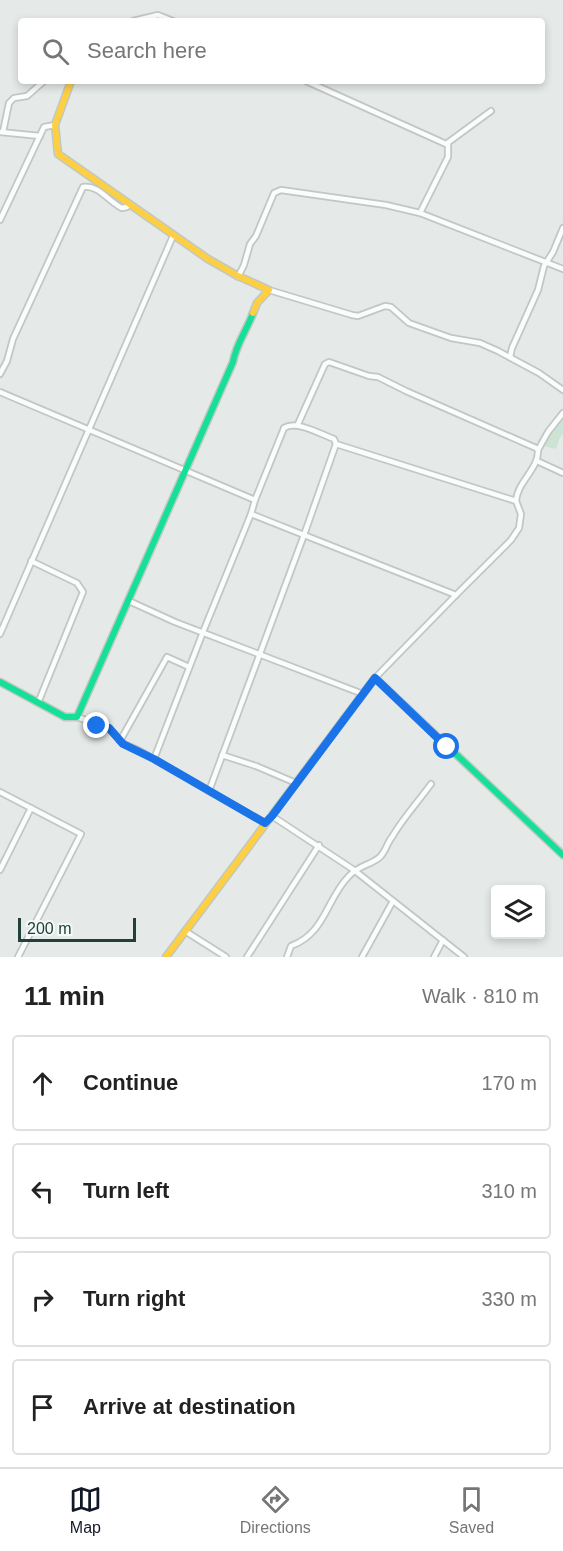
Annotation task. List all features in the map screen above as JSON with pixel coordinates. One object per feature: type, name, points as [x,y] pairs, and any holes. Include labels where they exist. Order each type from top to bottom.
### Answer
[{"type":"street","points":[[146,18],[158,15],[166,18]]},
{"type":"street","points":[[40,136],[1,132],[9,103],[14,98],[27,96],[41,84]]},
{"type":"street","points":[[67,84],[55,125],[58,154],[173,236],[238,277],[253,285],[357,316],[385,306],[391,307],[409,323],[451,338],[480,344],[510,357],[554,382],[563,390]]},
{"type":"street","points":[[313,84],[446,144],[491,111]]},
{"type":"street","points":[[0,220],[44,127],[55,125]]},
{"type":"street","points":[[420,213],[448,157],[448,142]]},
{"type":"street","points":[[0,374],[7,361],[13,339],[73,204],[83,187],[90,186],[122,208],[129,205]]},
{"type":"street","points":[[238,277],[250,244],[256,236],[276,191],[328,196],[420,213],[563,269]]},
{"type":"street","points":[[510,357],[538,290],[545,262],[553,252],[563,228]]},
{"type":"street","points":[[0,634],[173,236]]},
{"type":"street","points":[[77,717],[233,362],[235,349],[246,332],[257,303],[269,290]]},
{"type":"street","points":[[298,424],[329,362],[378,377],[538,450]]},
{"type":"street","points":[[0,392],[255,500]]},
{"type":"street","points":[[166,957],[375,678],[512,540],[519,528],[521,514],[516,497],[537,461],[538,450],[562,416]]},
{"type":"street","points":[[154,759],[284,428],[288,425],[299,426],[334,439],[336,444],[209,791]]},
{"type":"street","points":[[336,444],[516,501]]},
{"type":"street","points":[[537,461],[563,473]]},
{"type":"street","points":[[251,514],[456,595]]},
{"type":"street","points":[[31,561],[77,584],[83,592],[38,703]]},
{"type":"street","points":[[129,601],[175,622],[363,694]]},
{"type":"street","points":[[120,741],[167,657],[189,667]]},
{"type":"street","points":[[375,678],[563,855]]},
{"type":"street","points":[[0,681],[66,717],[77,717],[97,726],[109,728],[115,732],[120,741],[265,823]]},
{"type":"street","points":[[222,755],[296,783]]},
{"type":"street","points":[[287,957],[291,946],[302,942],[324,919],[343,884],[355,870],[363,864],[379,859],[390,838],[431,784]]},
{"type":"street","points":[[0,792],[81,834],[18,957]]},
{"type":"street","points":[[0,870],[31,808]]},
{"type":"street","points":[[272,816],[355,870],[464,957]]},
{"type":"street","points":[[247,957],[319,845]]},
{"type":"street","points":[[362,957],[393,901]]},
{"type":"street","points":[[185,931],[226,957]]},
{"type":"street","points":[[434,957],[443,940]]},
{"type":"green space","points":[[563,421],[563,434],[556,449],[543,446],[556,425]]},
{"type":"traffic: fast","points":[[0,682],[65,717],[77,717],[253,313]]},
{"type":"traffic: fast","points":[[344,719],[375,678],[563,855]]},
{"type":"traffic: slow","points":[[70,84],[55,125],[58,154],[208,259],[269,290],[257,303],[253,313]]},
{"type":"traffic: slow","points":[[166,957],[344,719]]},
{"type":"route","points":[[97,726],[109,728],[115,732],[123,744],[138,750],[265,823],[375,678],[447,747]]}]
